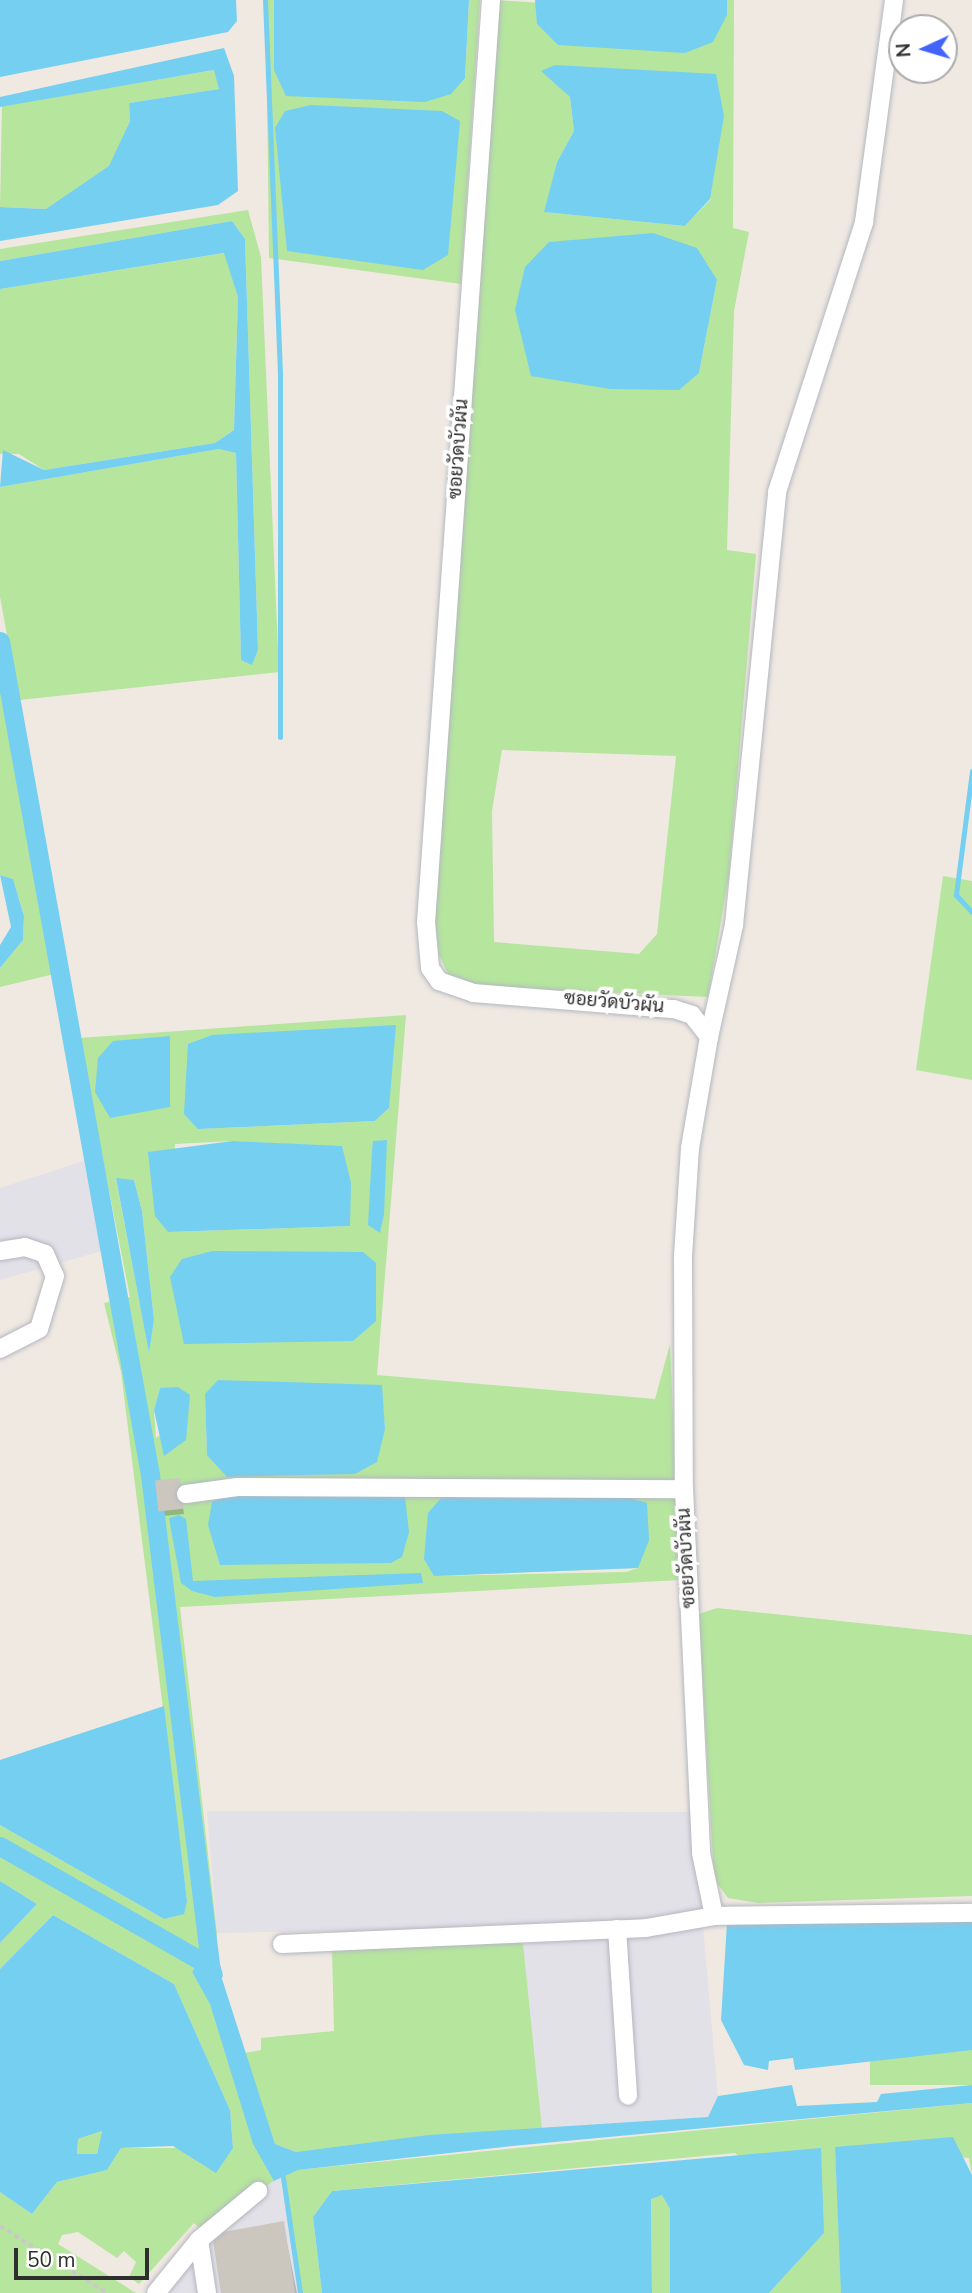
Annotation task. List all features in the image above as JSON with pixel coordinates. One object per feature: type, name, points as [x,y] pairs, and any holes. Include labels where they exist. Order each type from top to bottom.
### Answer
[{"type":"street","name":"ซอยวัดบัวผัน","points":[[491,0],[426,951],[439,981],[453,989],[674,1009],[692,1015],[709,1037],[690,1148],[683,1256],[684,1489],[701,1853],[714,1916]]},
{"type":"street","points":[[709,1037],[734,925],[777,492],[864,222],[894,0]]},
{"type":"street","points":[[0,1251],[25,1247],[45,1254],[55,1276],[39,1329],[0,1349]]},
{"type":"street","points":[[187,1494],[238,1487],[684,1489]]},
{"type":"street","points":[[282,1944],[617,1929],[714,1916],[972,1913]]},
{"type":"street","points":[[617,1929],[628,2096]]},
{"type":"street","points":[[156,2293],[199,2240],[258,2191]]},
{"type":"street","points":[[199,2240],[207,2293]]},
{"type":"path","points":[[0,2226],[107,2293]]},
{"type":"shaded area","points":[[84,1161],[102,1251],[0,1280],[0,1188]]},
{"type":"shaded area","points":[[207,1811],[693,1812],[718,2096],[708,2117],[542,2129],[523,1943],[332,1949],[332,1931],[217,1933]]},
{"type":"shaded area","points":[[282,2176],[299,2293],[148,2293],[201,2230]]},
{"type":"green space","points":[[266,0],[274,0],[274,70],[465,78],[469,0],[480,0],[461,284],[269,258]]},
{"type":"green space","points":[[496,0],[727,15],[727,0],[734,0],[733,228],[749,232],[734,311],[727,550],[756,554],[729,875],[708,997],[489,987],[451,980],[439,955],[435,920]],"holes":[[[542,70],[711,199],[685,226],[545,212],[557,162],[574,131],[570,97]],[[589,241],[717,280],[699,373],[550,242]],[[502,750],[676,756],[657,934],[639,954],[494,942],[492,811]]]},
{"type":"green space","points":[[215,70],[219,89],[129,103],[130,121],[110,166],[60,201],[46,209],[0,207],[2,106]]},
{"type":"green space","points":[[248,210],[261,257],[279,672],[20,700],[67,971],[0,987],[0,968],[23,940],[24,916],[13,879],[0,875],[0,674],[14,673],[0,597],[0,487],[219,449],[236,453],[241,659],[252,664],[258,650],[245,239],[232,221],[0,261],[0,249]]},
{"type":"green space","points":[[225,253],[238,297],[234,430],[215,443],[44,470],[19,454],[0,454],[0,289]]},
{"type":"green space","points":[[943,876],[972,881],[972,1080],[916,1070]]},
{"type":"green space","points":[[406,1015],[377,1375],[655,1399],[670,1344],[680,1580],[180,1607],[217,1933],[215,1957],[202,1956],[192,1972],[210,2003],[274,2181],[201,2230],[194,2223],[139,2284],[129,2277],[136,2262],[124,2251],[117,2258],[78,2232],[62,2235],[58,2244],[136,2293],[0,2293],[0,2192],[32,2214],[57,2182],[107,2170],[121,2148],[233,2148],[230,2110],[174,1984],[53,1915],[0,1969],[0,1943],[37,1904],[0,1881],[0,1825],[164,1919],[187,1901],[121,1372],[104,1303],[130,1297],[79,1038]],"holes":[[[389,1108],[375,1121],[198,1129]],[[233,1141],[342,1147],[349,1226],[168,1232],[175,1144]],[[116,1179],[134,1180],[142,1211],[154,1320],[149,1352]],[[381,1385],[385,1429],[355,1474],[310,1473],[207,1455],[205,1394]],[[160,1388],[190,1395],[184,1417],[156,1438],[154,1410]],[[638,1568],[626,1572],[434,1576]]]},
{"type":"green space","points":[[717,1608],[972,1635],[972,1896],[758,1903],[728,1898],[714,1879],[699,1614]]},
{"type":"green space","points":[[523,1943],[542,2129],[296,2152],[275,2144],[244,2053],[261,2050],[261,2038],[334,2031],[332,1949]]},
{"type":"green space","points":[[870,2050],[972,2050],[972,2085],[870,2085]]},
{"type":"green space","points":[[972,2103],[972,2175],[969,2158],[835,2147],[842,2293],[769,2293],[824,2233],[735,2153],[332,2191],[313,2217],[322,2293],[299,2293],[282,2176],[297,2170]]},
{"type":"green space","points":[[102,2131],[97,2154],[77,2154],[78,2139]]},
{"type":"green space","points":[[662,2194],[670,2209],[670,2293],[652,2293],[651,2199]]},
{"type":"water","points":[[0,0],[236,0],[237,21],[228,32],[0,77]]},
{"type":"water","points":[[274,0],[469,0],[465,78],[451,94],[425,102],[286,96],[274,70]]},
{"type":"water","points":[[535,0],[727,0],[727,15],[713,42],[685,53],[558,45],[537,24]]},
{"type":"water","points":[[224,48],[234,76],[238,191],[218,205],[0,241],[0,207],[46,209],[109,166],[130,121],[129,103],[219,89],[214,70],[0,107],[0,97]]},
{"type":"water","points":[[555,65],[716,74],[724,116],[710,199],[685,226],[544,212],[557,162],[574,131],[570,97],[541,71]]},
{"type":"water","points":[[311,105],[442,111],[460,121],[448,255],[423,270],[287,251],[275,128],[285,111]]},
{"type":"water","points":[[232,221],[245,239],[258,650],[252,665],[241,660],[236,453],[219,449],[0,487],[3,450],[44,470],[215,443],[234,430],[238,297],[224,253],[0,289],[0,261]]},
{"type":"water","points":[[653,233],[697,248],[717,280],[699,373],[679,390],[610,389],[531,376],[515,310],[525,267],[549,242]]},
{"type":"water","points":[[0,875],[13,879],[24,916],[23,940],[0,968],[0,945],[11,927]]},
{"type":"water","points":[[396,1025],[389,1108],[375,1121],[198,1129],[184,1114],[188,1044],[212,1035]]},
{"type":"water","points":[[170,1036],[170,1107],[110,1118],[95,1092],[98,1058],[113,1041]]},
{"type":"water","points":[[387,1140],[384,1214],[380,1233],[368,1225],[372,1151],[373,1141]]},
{"type":"water","points":[[233,1141],[342,1146],[351,1183],[350,1226],[168,1232],[155,1216],[148,1152]]},
{"type":"water","points":[[116,1178],[134,1180],[142,1211],[154,1320],[149,1353]]},
{"type":"water","points":[[212,1251],[363,1252],[376,1263],[376,1321],[353,1341],[184,1344],[170,1277],[182,1259]]},
{"type":"water","points":[[218,1380],[382,1385],[385,1429],[377,1462],[355,1474],[227,1477],[207,1455],[205,1394]]},
{"type":"water","points":[[178,1387],[190,1395],[186,1440],[164,1456],[154,1410],[160,1388]]},
{"type":"water","points":[[229,1494],[405,1497],[409,1532],[402,1557],[391,1563],[220,1565],[208,1525],[212,1502]]},
{"type":"water","points":[[621,1495],[647,1503],[649,1540],[638,1568],[434,1576],[424,1559],[428,1513],[443,1496]]},
{"type":"water","points":[[179,1515],[186,1519],[193,1581],[421,1573],[423,1583],[215,1597],[192,1591],[181,1583],[169,1518]]},
{"type":"water","points":[[164,1706],[187,1901],[184,1914],[164,1919],[0,1825],[0,1760]]},
{"type":"water","points":[[0,1881],[37,1904],[0,1943]]},
{"type":"water","points":[[53,1915],[174,1984],[230,2110],[233,2148],[216,2173],[173,2146],[121,2148],[107,2170],[57,2182],[32,2214],[0,2192],[0,1969]],"holes":[[[102,2131],[97,2154],[77,2154],[78,2139]]]},
{"type":"water","points":[[972,1922],[972,2050],[795,2070],[793,2058],[769,2061],[768,2070],[744,2065],[721,2020],[727,1923]]},
{"type":"water","points":[[202,1956],[215,1957],[275,2144],[296,2152],[429,2135],[708,2117],[718,2096],[792,2085],[797,2106],[877,2102],[881,2094],[972,2085],[972,2103],[512,2146],[298,2170],[274,2181],[253,2144],[210,2004],[192,1972]]},
{"type":"water","points":[[953,2137],[972,2175],[972,2293],[841,2293],[835,2147]]},
{"type":"water","points":[[821,2148],[824,2233],[769,2293],[670,2293],[670,2209],[662,2195],[651,2199],[652,2293],[322,2293],[313,2217],[332,2191]]},
{"type":"building","points":[[180,1478],[183,1509],[158,1511],[155,1481]]},
{"type":"building","points":[[284,2221],[295,2293],[221,2293],[212,2234]]},
{"type":"waterway","points":[[265,0],[280,375],[280,737]]},
{"type":"waterway","points":[[0,641],[150,1475],[210,1966]]},
{"type":"waterway","points":[[972,771],[956,895],[972,912]]},
{"type":"waterway","points":[[0,1846],[210,1966],[213,1975]]},
{"type":"waterway","points":[[282,2171],[300,2293]]}]
